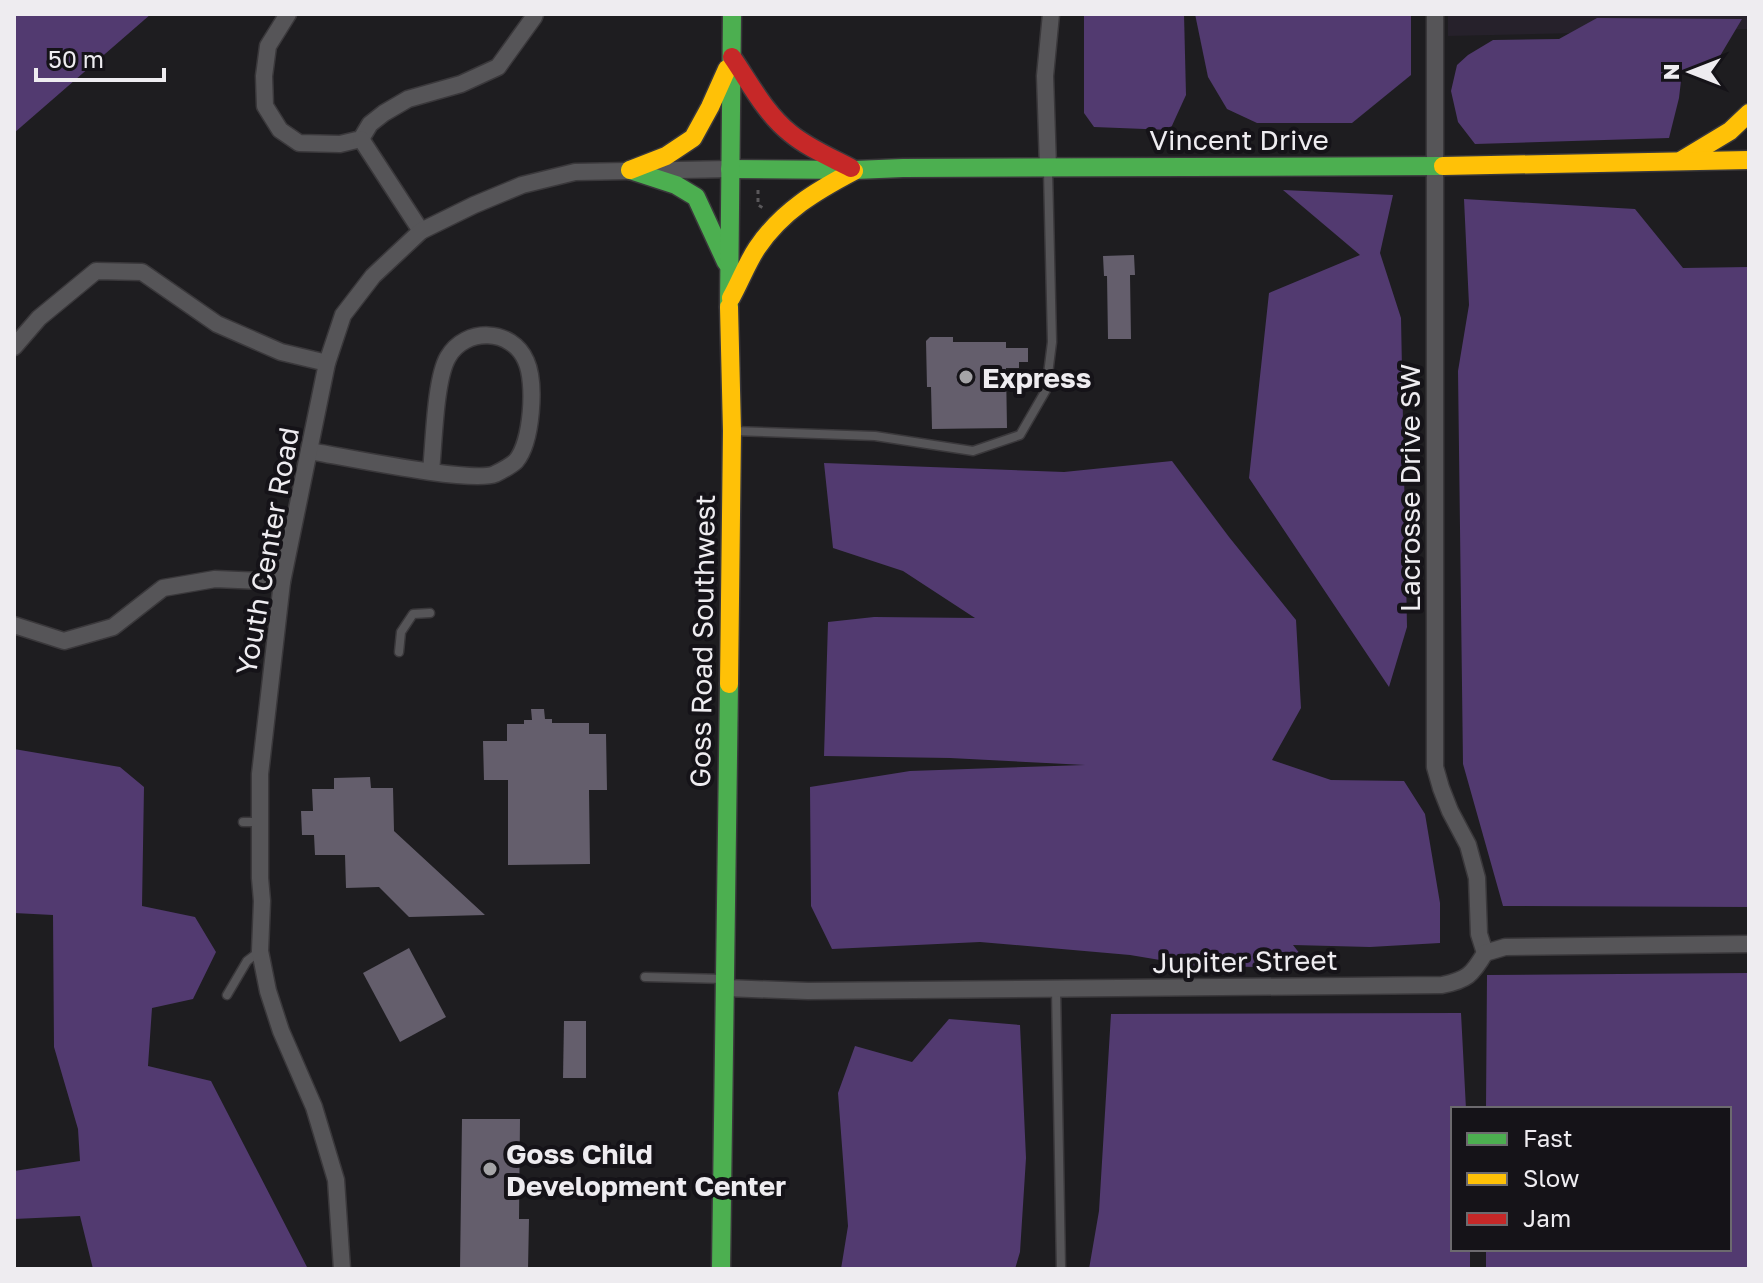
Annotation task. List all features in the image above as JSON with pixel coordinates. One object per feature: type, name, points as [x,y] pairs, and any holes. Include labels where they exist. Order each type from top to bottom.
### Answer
[{"type":"street","points":[[288,14],[268,46],[264,76],[265,106],[280,130],[299,143],[340,144],[361,139],[370,124],[408,99],[461,84],[498,67],[535,14]]},
{"type":"street","name":"Goss Road Southwest","points":[[721,1269],[732,431],[729,268],[732,14]]},
{"type":"street","points":[[1048,167],[1045,76],[1051,14]]},
{"type":"street","name":"Lacrosse Drive SW","points":[[1435,14],[1435,767],[1450,811],[1468,845],[1477,878],[1479,934],[1485,953]]},
{"type":"street","points":[[630,170],[666,156],[693,138],[732,57]]},
{"type":"street","points":[[732,57],[788,132],[855,170]]},
{"type":"street","points":[[1681,160],[1730,131],[1749,113]]},
{"type":"street","points":[[361,139],[421,231]]},
{"type":"street","name":"Vincent Drive","points":[[730,169],[1435,166],[1749,160]]},
{"type":"street","name":"Youth Center Road","points":[[342,1269],[336,1180],[314,1107],[281,1031],[268,991],[260,951],[262,901],[252,879],[261,822],[260,774],[282,582],[327,363],[343,315],[373,276],[421,231],[536,181],[575,172],[730,169]]},
{"type":"street","points":[[630,170],[676,185],[696,197],[729,268]]},
{"type":"street","points":[[729,301],[757,248],[780,220],[814,192],[855,170]]},
{"type":"street","points":[[14,347],[39,318],[96,271],[142,272],[217,324],[281,352],[327,363]]},
{"type":"street","points":[[309,451],[431,471],[493,475],[515,461],[528,436],[531,382],[526,360],[515,346],[499,336],[476,335],[460,342],[447,358],[439,390],[431,471]]},
{"type":"street","points":[[14,625],[64,641],[113,627],[163,588],[215,579],[282,582]]},
{"type":"street","points":[[1485,953],[1505,947],[1749,944]]},
{"type":"street","name":"Jupiter Street","points":[[726,984],[808,991],[1442,985],[1458,982],[1474,972],[1485,953]]},
{"type":"lane","points":[[732,431],[875,436],[973,451],[1020,435],[1046,390],[1052,342],[1048,167]]},
{"type":"lane","points":[[399,652],[401,632],[413,614],[430,613]]},
{"type":"lane","points":[[243,822],[261,822]]},
{"type":"lane","points":[[227,995],[247,961],[260,951]]},
{"type":"lane","points":[[645,977],[726,984]]},
{"type":"lane","points":[[1056,989],[1061,1269]]},
{"type":"path","points":[[758,190],[758,205],[772,213]]},
{"type":"shaded area","points":[[14,14],[151,14],[14,133]]},
{"type":"shaded area","points":[[1084,14],[1184,14],[1186,95],[1170,130],[1094,127],[1084,113]]},
{"type":"shaded area","points":[[1195,14],[1411,14],[1411,75],[1352,123],[1257,123],[1227,109],[1208,77]]},
{"type":"shaded area","points":[[1448,14],[1749,14],[1749,29],[1448,36]]},
{"type":"shaded area","points":[[1597,18],[1742,19],[1717,61],[1682,72],[1669,138],[1475,144],[1458,122],[1451,91],[1457,65],[1493,40],[1559,39]]},
{"type":"shaded area","points":[[1283,190],[1393,195],[1380,253],[1401,318],[1407,627],[1389,687],[1249,478],[1269,293],[1360,255]]},
{"type":"shaded area","points":[[1464,199],[1635,209],[1683,268],[1749,267],[1749,907],[1503,906],[1463,764],[1458,371],[1469,305]]},
{"type":"shaded area","points":[[1172,461],[1296,620],[1301,708],[1272,760],[1331,780],[1404,781],[1425,814],[1440,903],[1440,943],[1370,947],[1293,945],[1311,968],[1196,966],[1130,955],[980,942],[832,949],[811,906],[810,787],[910,771],[1085,765],[824,756],[828,622],[874,617],[975,618],[903,571],[833,548],[824,463],[1064,472]]},
{"type":"shaded area","points":[[14,749],[120,767],[144,787],[142,906],[195,917],[216,952],[193,999],[152,1008],[148,1066],[211,1081],[308,1269],[93,1269],[80,1216],[14,1219],[14,1171],[80,1161],[78,1129],[54,1047],[53,915],[14,913]]},
{"type":"shaded area","points":[[1749,973],[1749,1269],[1486,1269],[1486,1251],[1731,1251],[1731,1107],[1486,1107],[1487,975]]},
{"type":"shaded area","points":[[1461,1013],[1466,1107],[1451,1107],[1451,1251],[1470,1251],[1470,1269],[1089,1269],[1099,1211],[1111,1014]]},
{"type":"shaded area","points":[[949,1019],[1020,1025],[1026,1158],[1020,1252],[1015,1269],[841,1269],[848,1226],[838,1093],[855,1046],[912,1062]]},
{"type":"building","points":[[1134,255],[1135,275],[1130,275],[1131,339],[1108,339],[1107,276],[1104,276],[1103,256]]},
{"type":"building","name":"Express","points":[[930,337],[953,337],[953,342],[1006,342],[1006,348],[1028,348],[1028,362],[1019,362],[1019,368],[1006,368],[1007,428],[932,429],[926,341]]},
{"type":"building","points":[[531,709],[544,709],[545,719],[552,719],[552,723],[589,723],[589,734],[606,734],[607,790],[589,790],[590,864],[508,865],[508,780],[484,780],[483,741],[507,741],[507,724],[524,724],[524,720],[532,720]]},
{"type":"building","points":[[370,777],[371,788],[393,788],[394,831],[485,915],[409,917],[379,887],[346,888],[345,855],[315,855],[314,835],[302,835],[301,811],[313,811],[312,789],[334,789],[334,778]]},
{"type":"building","points":[[409,948],[446,1017],[400,1042],[363,973]]},
{"type":"building","points":[[564,1021],[586,1021],[586,1078],[563,1078]]},
{"type":"building","name":"Goss Child Development Center","points":[[462,1119],[520,1119],[519,1219],[529,1219],[528,1269],[460,1269]]},
{"type":"traffic: fast","points":[[729,307],[732,14]]},
{"type":"traffic: fast","points":[[730,169],[1443,166]]},
{"type":"traffic: fast","points":[[630,170],[676,185],[696,197],[726,262]]},
{"type":"traffic: fast","points":[[721,1269],[729,684]]},
{"type":"traffic: slow","points":[[630,170],[666,156],[693,138],[727,69]]},
{"type":"traffic: slow","points":[[1682,160],[1730,131],[1749,113]]},
{"type":"traffic: slow","points":[[1443,166],[1749,160]]},
{"type":"traffic: slow","points":[[731,298],[753,254],[777,223],[813,194],[854,171]]},
{"type":"traffic: slow","points":[[729,307],[732,431],[729,684]]},
{"type":"traffic: jam","points":[[732,57],[765,107],[781,125],[804,143],[851,168]]},
{"type":"place","name":"Express","points":[[966,377]]},
{"type":"place","name":"Goss Child Development Center","points":[[490,1169]]}]
